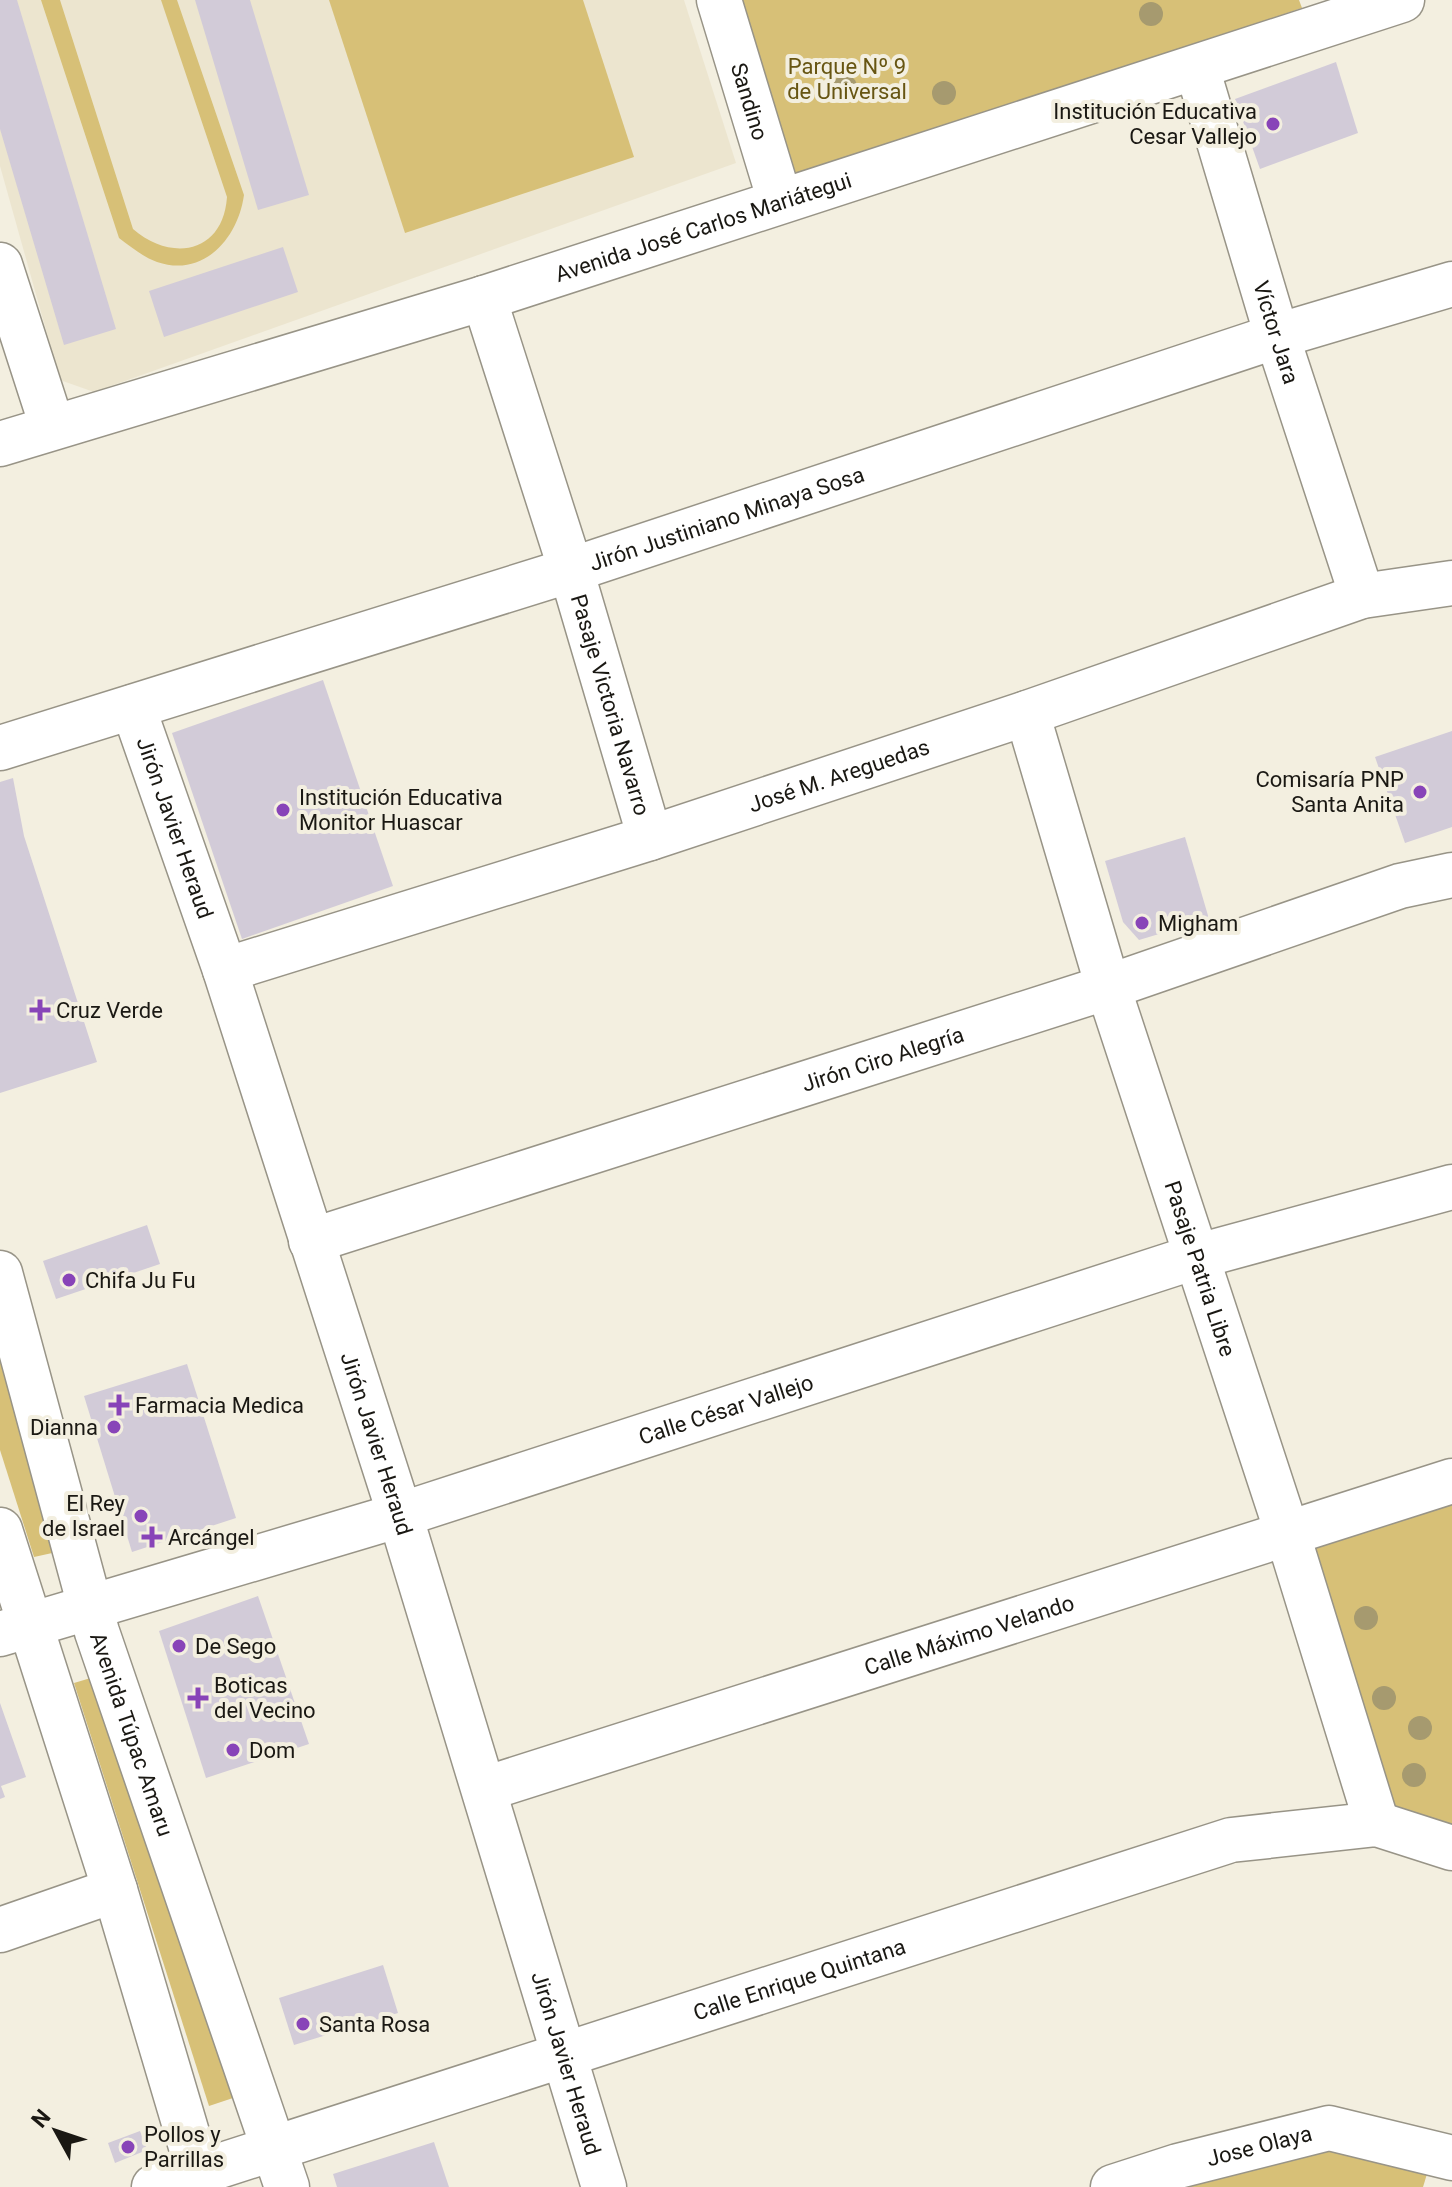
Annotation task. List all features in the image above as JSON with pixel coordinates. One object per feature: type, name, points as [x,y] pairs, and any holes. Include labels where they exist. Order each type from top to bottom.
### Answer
[{"type":"street","name":"Sandino","points":[[719,0],[780,201]]},
{"type":"street","name":"Avenida José Carlos Mariátegui","points":[[0,444],[484,298],[1402,0]]},
{"type":"street","name":"Víctor Jara","points":[[1197,68],[1277,336],[1362,596]]},
{"type":"street","points":[[0,265],[52,426]]},
{"type":"street","name":"Jirón Justiniano Minaya Sosa","points":[[0,748],[571,570],[1277,336],[1452,284]]},
{"type":"street","name":"Pasaje Victoria Navarro","points":[[484,298],[571,570],[650,838]]},
{"type":"street","name":"José M. Areguedas","points":[[225,970],[650,838],[1027,713],[1362,596],[1452,583]]},
{"type":"street","name":"Jirón Javier Heraud","points":[[133,707],[225,970],[400,1515],[604,2187]]},
{"type":"street","name":"Pasaje Patria Libre","points":[[1027,713],[1108,987],[1287,1532],[1377,1824]]},
{"type":"street","name":"Jirón Ciro Alegría","points":[[311,1241],[1108,987],[1400,886],[1452,875]]},
{"type":"street","name":"Calle César Vallejo","points":[[15,1630],[400,1515],[1195,1257],[1452,1187]]},
{"type":"street","name":"Avenida Túpac Amaru","points":[[0,1273],[97,1632],[281,2168]]},
{"type":"street","name":"Calle Máximo Velando","points":[[485,1789],[1452,1481]]},
{"type":"street","points":[[0,1530],[15,1630],[115,1890],[201,2180]]},
{"type":"street","name":"Calle Enrique Quintana","points":[[154,2187],[281,2168],[564,2056],[1231,1840],[1377,1824],[1452,1848]]},
{"type":"street","points":[[0,1930],[115,1890]]},
{"type":"street","name":"Jose Olaya","points":[[1113,2187],[1178,2166],[1329,2128],[1452,2158]]},
{"type":"shaded area","points":[[0,0],[684,0],[736,163],[94,392],[60,380],[0,166]]},
{"type":"green space","points":[[41,0],[60,0],[133,229],[163,246],[178,248],[193,247],[206,241],[216,231],[227,197],[161,0],[177,0],[244,195],[234,226],[226,239],[204,259],[190,264],[157,262],[119,238]]},
{"type":"green space","points":[[329,0],[583,0],[634,157],[405,233]]},
{"type":"green space","name":"Parque Nº 9 de Universal","points":[[740,0],[1299,0],[1302,8],[793,181]]},
{"type":"green space","points":[[0,1343],[66,1550],[34,1557],[0,1450]]},
{"type":"green space","points":[[1452,1503],[1452,1827],[1394,1813],[1313,1544]]},
{"type":"green space","points":[[104,1674],[242,2095],[209,2106],[74,1683]]},
{"type":"green space","points":[[1348,2136],[1431,2161],[1423,2187],[1178,2187]]},
{"type":"building","points":[[0,0],[17,0],[116,329],[64,345],[0,129]]},
{"type":"building","points":[[195,0],[250,0],[309,195],[258,210]]},
{"type":"building","points":[[1336,62],[1358,133],[1260,169],[1235,99]]},
{"type":"building","points":[[283,247],[298,292],[164,337],[149,291]]},
{"type":"building","name":"Institución Educativa Monitor Huascar","points":[[323,680],[393,886],[242,939],[172,733]]},
{"type":"building","name":"Comisaría PNP Santa Anita","points":[[1452,731],[1452,827],[1405,843],[1375,757]]},
{"type":"building","points":[[13,778],[24,836],[97,1062],[0,1093],[0,782]]},
{"type":"building","points":[[1185,837],[1209,919],[1139,940],[1123,922],[1105,861]]},
{"type":"building","points":[[147,1225],[160,1264],[56,1299],[43,1261]]},
{"type":"building","points":[[187,1364],[236,1518],[132,1552],[84,1396]]},
{"type":"building","points":[[258,1596],[309,1744],[206,1778],[159,1631]]},
{"type":"building","points":[[0,1703],[26,1777],[1,1786],[5,1797],[0,1799]]},
{"type":"building","points":[[383,1965],[398,2013],[294,2045],[279,1998]]},
{"type":"building","name":"Pollos y Parrillas","points":[[140,2131],[147,2150],[115,2163],[108,2143]]},
{"type":"building","points":[[434,2142],[449,2187],[337,2187],[333,2174]]},
{"type":"place","name":"Institución Educativa Cesar Vallejo","points":[[1273,124]]},
{"type":"place","name":"Comisaría PNP Santa Anita","points":[[1420,792]]},
{"type":"place","name":"Institución Educativa Monitor Huascar","points":[[283,810]]},
{"type":"place","name":"Migham","points":[[1142,923]]},
{"type":"place","name":"Cruz Verde","points":[[40,1010]]},
{"type":"place","name":"Chifa Ju Fu","points":[[69,1280]]},
{"type":"place","name":"Farmacia Medica","points":[[119,1405]]},
{"type":"place","name":"Dianna","points":[[114,1427]]},
{"type":"place","name":"El Rey de Israel","points":[[141,1516]]},
{"type":"place","name":"Arcángel","points":[[152,1537]]},
{"type":"place","name":"De Sego","points":[[179,1646]]},
{"type":"place","name":"Boticas del Vecino","points":[[198,1698]]},
{"type":"place","name":"Dom","points":[[233,1750]]},
{"type":"place","name":"Santa Rosa","points":[[303,2024]]},
{"type":"place","name":"Pollos y Parrillas","points":[[128,2147]]}]
